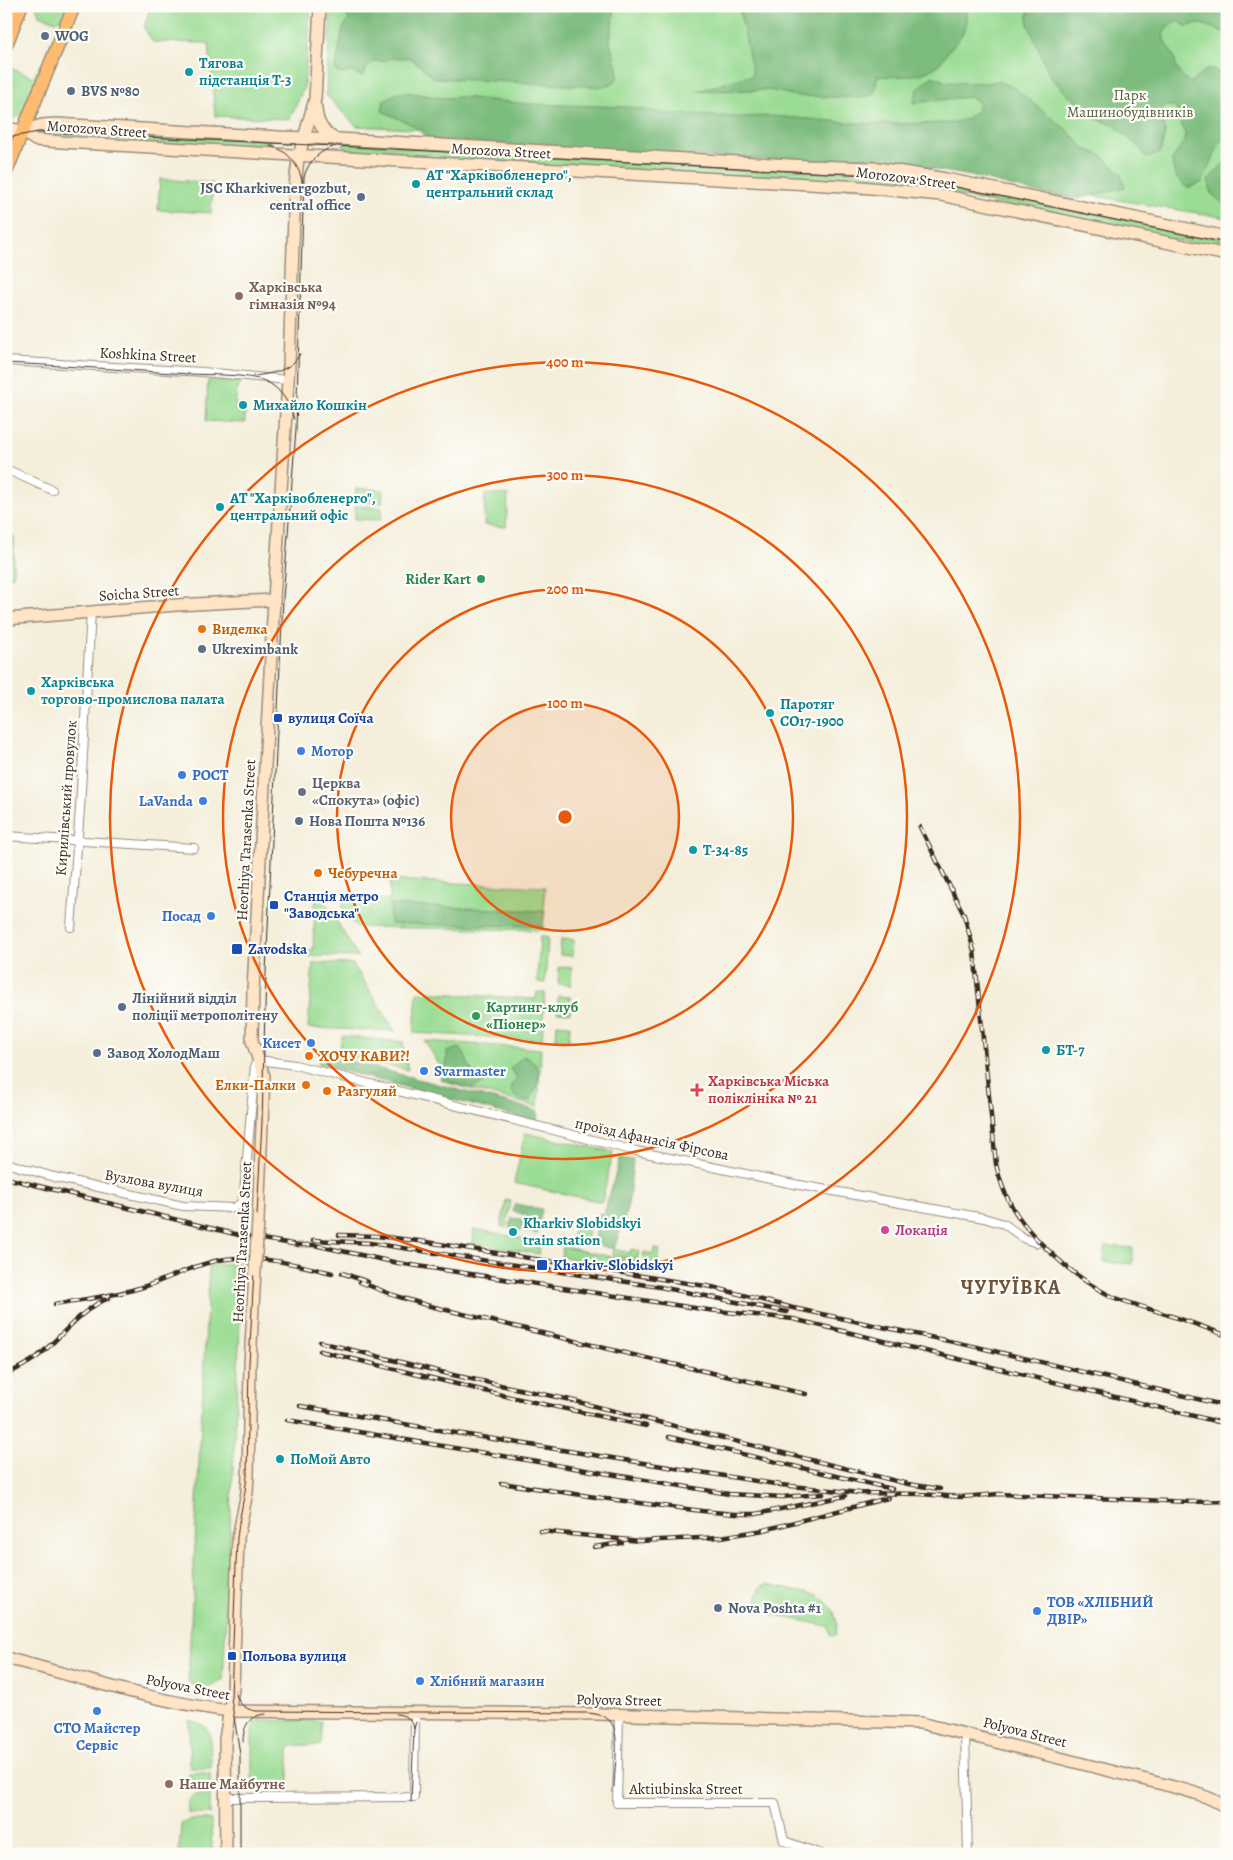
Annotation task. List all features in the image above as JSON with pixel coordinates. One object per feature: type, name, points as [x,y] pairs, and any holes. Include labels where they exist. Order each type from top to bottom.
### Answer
[{"type":"main road","points":[[6,44],[21,6]]},
{"type":"main road","points":[[6,172],[74,6]]},
{"type":"main road","name":"Heorhiya Tarasenka Street","points":[[226,1854],[225,1739],[233,1689],[238,1538],[248,1476],[250,1364],[263,1122],[264,1076],[252,1041],[252,1013],[288,380],[295,186],[299,155],[315,99],[320,6]]},
{"type":"main road","points":[[315,99],[318,124],[326,134],[335,139]]},
{"type":"main road","name":"Morozova Street","points":[[23,131],[42,125],[56,124],[878,168],[946,179],[1227,237]]},
{"type":"main road","points":[[6,128],[23,131]]},
{"type":"main road","name":"Morozova Street","points":[[23,131],[35,140],[812,183],[941,195],[1227,255]]},
{"type":"main road","points":[[12,158],[23,146],[35,140]]},
{"type":"main road","name":"Soicha Street","points":[[6,618],[274,600]]},
{"type":"main road","name":"Polyova Street","points":[[6,1658],[154,1698],[195,1707],[230,1711],[619,1715],[921,1723],[1170,1786],[1198,1794],[1224,1805]]},
{"type":"street","name":"Koshkina Street","points":[[6,361],[203,372],[288,380]]},
{"type":"street","points":[[6,469],[52,490]]},
{"type":"street","name":"Кирилівський провулок","points":[[71,927],[91,611]]},
{"type":"street","points":[[6,836],[194,848]]},
{"type":"street","name":"Вузлова вулиця","points":[[6,1163],[54,1177],[183,1206],[234,1208],[241,1203],[244,1193],[255,1065],[259,1060]]},
{"type":"street","name":"проїзд Афанасія Фірсова","points":[[259,1060],[295,1065],[639,1151],[794,1184],[991,1220],[1007,1226],[1025,1239],[1037,1243]]},
{"type":"street","points":[[225,1798],[414,1797],[415,1712]]},
{"type":"street","name":"Aktiubinska Street","points":[[619,1715],[617,1803],[775,1803],[784,1841],[821,1854]]},
{"type":"street","points":[[965,1733],[968,1854]]},
{"type":"green space","points":[[36,6],[69,6],[65,16],[56,21],[39,15]]},
{"type":"green space","points":[[151,6],[311,6],[304,87],[290,119],[215,116],[209,43],[153,42],[144,28]]},
{"type":"green space","name":"Парк Машинобудівників","points":[[331,6],[1227,6],[1227,218],[1071,192],[946,167],[817,150],[356,126],[326,95]]},
{"type":"green space","points":[[342,6],[615,6],[610,42],[618,78],[613,83],[604,87],[434,78],[411,58],[375,61],[366,68],[363,76],[350,72],[342,74],[335,71],[343,28],[349,20]]},
{"type":"green space","points":[[735,6],[966,6],[966,21],[964,31],[937,66],[916,75],[877,76],[876,90],[872,95],[860,98],[797,96],[770,90],[697,91],[753,75],[739,7]]},
{"type":"green space","points":[[1028,6],[1227,6],[1227,33],[1201,24],[1185,26],[1179,21],[1166,28],[1163,36],[1174,57],[1178,70],[1190,83],[1206,70],[1215,70],[1227,77],[1227,137],[1219,144],[1203,182],[1188,188],[1178,179],[1172,165],[1172,160],[1184,142],[1185,134],[1175,106],[1164,106],[1162,113],[1165,133],[1160,153],[1147,158],[1140,148],[1114,125],[1093,118],[1083,106],[1067,94],[1050,76],[1028,24]]},
{"type":"green space","points":[[40,65],[42,67],[24,113],[14,119],[6,119],[6,77],[10,68],[33,77]]},
{"type":"green space","points":[[932,76],[947,82],[985,83],[998,81],[1014,88],[1068,131],[1085,149],[1103,156],[1120,173],[1125,187],[1078,199],[1042,194],[972,176],[890,160],[867,162],[740,159],[429,140],[414,126],[382,111],[384,100],[395,94],[405,92],[443,98],[462,97],[528,104],[630,107],[662,113],[738,117],[771,116],[868,124],[951,123],[967,119],[978,110],[978,101],[968,97],[913,103],[918,89]]},
{"type":"green space","points":[[44,128],[270,139],[269,150],[43,138]]},
{"type":"green space","points":[[344,143],[846,171],[947,183],[1227,240],[1227,251],[945,193],[343,155]]},
{"type":"green space","points":[[1227,160],[1227,207],[1212,194],[1208,180]]},
{"type":"green space","points":[[160,179],[213,183],[211,213],[158,210]]},
{"type":"green space","points":[[208,380],[240,382],[236,403],[237,411],[245,413],[245,423],[206,421]]},
{"type":"green space","points":[[356,488],[383,490],[382,503],[355,501]]},
{"type":"green space","points":[[485,494],[508,495],[506,527],[484,525]]},
{"type":"green space","points":[[355,506],[382,508],[381,520],[355,519]]},
{"type":"green space","points":[[6,535],[14,537],[13,577],[6,576]]},
{"type":"green space","points":[[390,880],[545,887],[543,930],[356,927],[343,910],[342,897],[390,900]]},
{"type":"green space","points":[[319,892],[358,957],[308,956],[308,950],[313,950],[315,905]]},
{"type":"green space","points":[[390,905],[545,911],[543,926],[390,924]]},
{"type":"green space","points":[[540,936],[548,938],[545,983],[537,982]]},
{"type":"green space","points":[[561,939],[574,940],[573,956],[560,955]]},
{"type":"green space","points":[[313,963],[353,964],[395,1031],[308,1028]]},
{"type":"green space","points":[[559,967],[572,968],[571,985],[558,984]]},
{"type":"green space","name":"Картинг-клуб «Піонер»","points":[[417,992],[536,999],[537,992],[545,993],[542,1040],[414,1033]]},
{"type":"green space","points":[[558,996],[571,997],[570,1013],[557,1012]]},
{"type":"green space","points":[[557,1024],[570,1025],[569,1041],[556,1040]]},
{"type":"green space","points":[[342,1036],[403,1042],[408,1070],[339,1054]]},
{"type":"green space","points":[[425,1041],[541,1049],[538,1107],[451,1084]]},
{"type":"green space","points":[[460,1048],[471,1070],[487,1081],[474,1088],[440,1080],[447,1062],[447,1052]]},
{"type":"green space","points":[[320,1053],[538,1111],[537,1122],[318,1064]]},
{"type":"green space","points":[[523,1056],[535,1064],[538,1069],[538,1081],[530,1101],[514,1096],[510,1087],[517,1078],[510,1069]]},
{"type":"green space","points":[[525,1133],[613,1152],[602,1202],[514,1183]]},
{"type":"green space","points":[[620,1158],[633,1160],[629,1199],[614,1249],[593,1244],[599,1213],[604,1214]]},
{"type":"green space","points":[[506,1200],[511,1201],[506,1228],[501,1226]]},
{"type":"green space","points":[[515,1204],[542,1209],[537,1234],[509,1228],[512,1218],[527,1220],[527,1215],[513,1212]]},
{"type":"green space","points":[[574,1227],[588,1229],[586,1244],[571,1241]]},
{"type":"green space","points":[[474,1229],[540,1242],[539,1254],[473,1243]]},
{"type":"green space","points":[[1105,1246],[1133,1248],[1132,1264],[1104,1262]]},
{"type":"green space","points":[[563,1247],[638,1262],[638,1269],[561,1257]]},
{"type":"green space","points":[[654,1248],[660,1250],[656,1272],[642,1270],[644,1252],[653,1254]]},
{"type":"green space","points":[[614,1249],[630,1253],[631,1249],[639,1251],[637,1260],[613,1255]]},
{"type":"green space","points":[[243,1262],[223,1680],[210,1687],[202,1687],[188,1682],[209,1266]]},
{"type":"green space","points":[[768,1584],[819,1595],[833,1609],[837,1623],[836,1635],[832,1636],[827,1626],[756,1611],[758,1593],[762,1586]]},
{"type":"green space","points":[[189,1720],[203,1725],[210,1733],[211,1768],[190,1768]]},
{"type":"green space","points":[[260,1720],[321,1721],[321,1745],[294,1745],[289,1750],[289,1784],[252,1783],[252,1729],[255,1723]]},
{"type":"green space","points":[[188,1773],[210,1773],[210,1790],[194,1790],[188,1783]]},
{"type":"green space","points":[[194,1795],[210,1795],[210,1814],[188,1814],[188,1802]]},
{"type":"green space","points":[[189,1820],[211,1820],[212,1854],[179,1854],[181,1824]]},
{"type":"tram line","points":[[6,138],[38,132],[333,146]]},
{"type":"tram line","points":[[270,146],[277,148],[292,159],[303,183]]},
{"type":"tram line","points":[[240,1854],[240,1754],[231,1698],[237,1538],[247,1476],[249,1364],[262,1122],[266,972],[283,599],[296,429],[304,177],[312,161],[321,153],[337,146],[866,175],[942,184],[1227,243]]},
{"type":"tram line","points":[[253,376],[280,371],[296,360],[300,354]]},
{"type":"tram line","points":[[6,363],[248,377],[265,381],[276,388],[287,402],[294,419]]},
{"type":"tram line","points":[[235,1690],[241,1704],[248,1709],[256,1711],[597,1714],[610,1721],[615,1734],[614,1787]]},
{"type":"tram line","points":[[243,1742],[244,1731],[248,1722],[255,1717],[266,1714]]},
{"type":"tram line","points":[[396,1714],[408,1718],[414,1729]]},
{"type":"tram line","points":[[411,1802],[414,1729],[416,1722]]},
{"type":"railway","points":[[920,827],[964,915],[974,951],[996,1164],[1005,1194],[1010,1203],[1040,1243],[1069,1268],[1098,1289],[1111,1296],[1227,1336]]},
{"type":"railway","points":[[6,1178],[243,1236],[299,1245],[314,1245],[398,1263],[708,1310],[793,1319],[1227,1424]]},
{"type":"railway","points":[[339,1235],[377,1236],[427,1242],[712,1287],[793,1308],[977,1347],[1227,1406]]},
{"type":"railway","points":[[313,1240],[370,1243],[660,1287],[787,1312]]},
{"type":"railway","points":[[55,1304],[138,1288],[196,1267],[226,1259],[252,1258],[293,1264],[332,1273]]},
{"type":"railway","points":[[342,1273],[368,1282]]},
{"type":"railway","points":[[360,1282],[426,1305],[806,1394]]},
{"type":"railway","points":[[6,1375],[37,1357],[79,1317],[98,1303],[109,1298]]},
{"type":"railway","points":[[320,1342],[453,1375],[566,1399],[908,1484],[940,1489]]},
{"type":"railway","points":[[320,1351],[510,1397],[646,1426]]},
{"type":"railway","points":[[300,1406],[781,1485],[860,1493],[961,1497],[999,1494],[1191,1502],[1227,1501]]},
{"type":"railway","points":[[287,1420],[729,1494],[782,1497],[823,1494]]},
{"type":"railway","points":[[669,1437],[892,1489]]},
{"type":"railway","points":[[501,1483],[609,1499],[735,1514],[756,1514],[845,1496]]},
{"type":"railway","points":[[540,1531],[640,1541],[721,1537],[764,1530],[888,1498]]},
{"type":"railway","points":[[594,1547],[622,1543]]},
{"type":"place","name":"WOG","points":[[45,36]]},
{"type":"place","name":"Тягова підстанція Т-3","points":[[189,72]]},
{"type":"place","name":"BVS №80","points":[[71,91]]},
{"type":"place","name":"АТ \"Харківобленерго\", центральний склад","points":[[416,184]]},
{"type":"place","name":"JSC Kharkivenergozbut, central office","points":[[361,197]]},
{"type":"place","name":"Харківська гімназія №94","points":[[239,296]]},
{"type":"place","name":"Михайло Кошкін","points":[[243,405]]},
{"type":"place","name":"АТ \"Харківобленерго\", центральний офіс","points":[[220,507]]},
{"type":"place","name":"Rider Kart","points":[[481,579]]},
{"type":"place","name":"Виделка","points":[[202,629]]},
{"type":"place","name":"Ukreximbank","points":[[202,649]]},
{"type":"place","name":"Харківська торгово-промислова палата","points":[[31,691]]},
{"type":"place","name":"Паротяг СО17-1900","points":[[770,713]]},
{"type":"place","name":"вулиця Соїча","points":[[278,718]]},
{"type":"place","name":"Мотор","points":[[301,751]]},
{"type":"place","name":"РОСТ","points":[[182,775]]},
{"type":"place","name":"Церква «Спокута» (офіс)","points":[[302,792]]},
{"type":"place","name":"LaVanda","points":[[203,801]]},
{"type":"place","name":"Нова Пошта №136","points":[[299,821]]},
{"type":"place","name":"Т-34-85","points":[[693,850]]},
{"type":"place","name":"Чебуречна","points":[[318,873]]},
{"type":"place","name":"Станція метро \"Заводська\"","points":[[274,905]]},
{"type":"place","name":"Посад","points":[[211,916]]},
{"type":"place","name":"Zavodska","points":[[237,949]]},
{"type":"place","name":"Лінійний відділ поліції метрополітену","points":[[122,1007]]},
{"type":"place","name":"Картинг-клуб «Піонер»","points":[[476,1016]]},
{"type":"place","name":"Кисет","points":[[311,1043]]},
{"type":"place","name":"БТ-7","points":[[1046,1050]]},
{"type":"place","name":"Завод ХолодМаш","points":[[97,1053]]},
{"type":"place","name":"ХОЧУ КАВИ?!","points":[[309,1056]]},
{"type":"place","name":"Svarmaster","points":[[424,1071]]},
{"type":"place","name":"Елки-Палки","points":[[306,1085]]},
{"type":"place","name":"Харківська Міська поліклініка № 21","points":[[697,1090]]},
{"type":"place","name":"Разгуляй","points":[[327,1091]]},
{"type":"place","name":"Локація","points":[[885,1230]]},
{"type":"place","name":"Kharkiv Slobidskyi train station","points":[[513,1232]]},
{"type":"place","name":"Kharkіv-Slobidskyi","points":[[542,1265]]},
{"type":"place","name":"ПоМой Авто","points":[[280,1459]]},
{"type":"place","name":"Nova Poshta #1","points":[[718,1608]]},
{"type":"place","name":"ТОВ «ХЛІБНИЙ ДВІР»","points":[[1037,1611]]},
{"type":"place","name":"Польова вулиця","points":[[232,1656]]},
{"type":"place","name":"Хлібний магазин","points":[[420,1681]]},
{"type":"place","name":"СТО Майстер Сервіс","points":[[97,1711]]},
{"type":"place","name":"Наше Майбутнє","points":[[169,1784]]},
{"type":"district","name":"ЧУГУЇВКА","points":[[1011,1287]]}]
